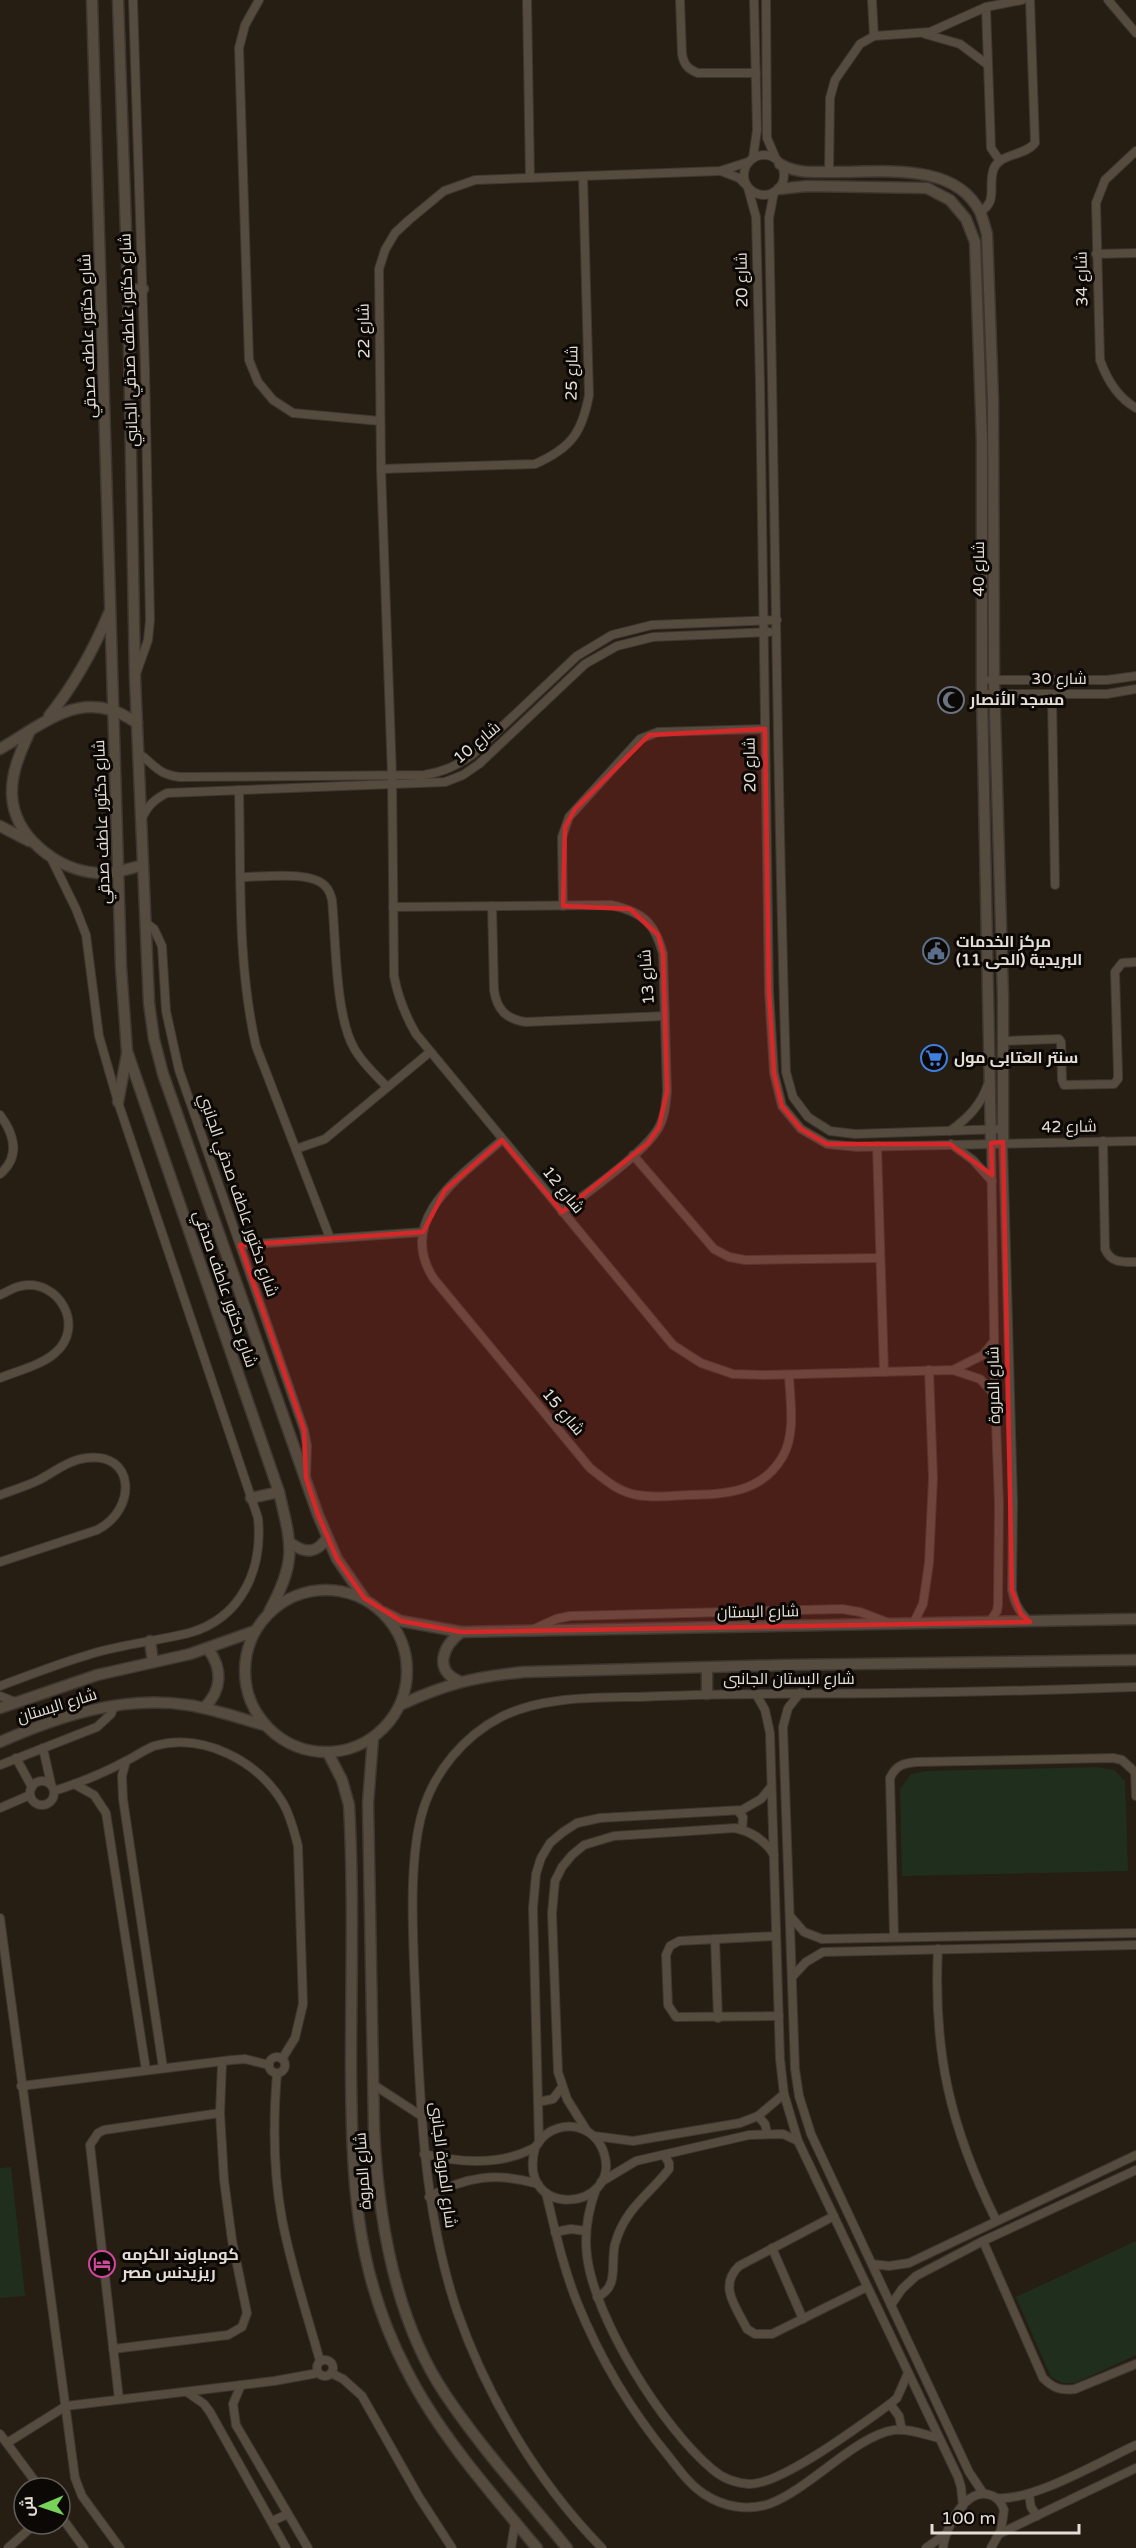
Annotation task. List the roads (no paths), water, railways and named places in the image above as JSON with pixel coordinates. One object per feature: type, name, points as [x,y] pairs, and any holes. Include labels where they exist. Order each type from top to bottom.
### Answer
[{"type":"street","name":"شارع دكتور عاطف صدقي","points":[[92,0],[118,872],[127,1051],[279,1492],[292,1544],[285,1581],[269,1612]]},
{"type":"street","name":"شارع دكتور عاطف صدقي","points":[[118,0],[128,290],[135,678],[148,1003],[163,1074],[327,1538],[337,1559],[364,1598]]},
{"type":"street","name":"شارع دكتور عاطف صدقي الجانبي","points":[[133,0],[143,290],[150,620],[148,640],[135,678]]},
{"type":"street","points":[[259,0],[244,25],[239,48],[249,360],[258,382],[273,400],[293,413],[380,421]]},
{"type":"street","points":[[527,0],[530,178]]},
{"type":"street","points":[[680,0],[682,54],[684,63],[690,70],[698,73],[756,73]]},
{"type":"street","points":[[747,186],[744,175],[751,160],[757,130],[754,0]]},
{"type":"street","points":[[720,171],[730,174],[759,195],[777,191],[784,175],[767,138],[766,0]]},
{"type":"street","points":[[872,0],[874,36]]},
{"type":"street","points":[[922,34],[986,7],[1022,0]]},
{"type":"street","points":[[980,212],[992,198],[995,167],[1000,161],[1030,149],[1035,143],[1030,0]]},
{"type":"street","points":[[1108,0],[1136,33]]},
{"type":"street","points":[[986,7],[991,148],[992,154],[1000,161]]},
{"type":"street","points":[[829,172],[830,98],[835,80],[860,44],[874,36],[922,34],[936,36],[960,44],[988,65]]},
{"type":"street","name":"شارع 34","points":[[1136,151],[1113,171],[1099,191],[1095,215],[1100,360],[1107,378],[1118,394],[1136,408]]},
{"type":"street","points":[[751,160],[763,155],[778,161]]},
{"type":"street","name":"شارع 22","points":[[392,775],[380,421],[379,269],[385,250],[395,233],[430,201],[459,184],[475,180],[720,171],[751,160]]},
{"type":"street","name":"شارع 40","points":[[778,161],[797,171],[904,173],[940,178],[956,186],[969,198],[980,212],[987,234],[993,399],[994,694],[1003,1041],[1003,1142]]},
{"type":"street","name":"شارع 25","points":[[381,469],[535,464],[557,454],[574,438],[585,418],[589,395],[583,176]]},
{"type":"street","name":"شارع 20","points":[[747,186],[755,207],[756,229],[769,991],[774,1073],[782,1106],[801,1129],[827,1144],[877,1146],[1003,1142]]},
{"type":"street","name":"شارع 40","points":[[777,191],[807,186],[927,188],[950,200],[966,219],[975,242],[982,441],[982,694],[991,1143]]},
{"type":"street","name":"شارع 20","points":[[777,191],[769,219],[786,1072],[792,1097],[808,1118],[830,1131],[855,1134],[1003,1129]]},
{"type":"street","points":[[1096,254],[1136,253]]},
{"type":"street","points":[[128,290],[143,290]]},
{"type":"street","points":[[44,723],[71,689],[93,651],[111,610]]},
{"type":"street","name":"شارع 10","points":[[138,753],[153,768],[166,775],[180,777],[392,775],[441,772],[458,765],[472,755],[577,656],[612,635],[652,625],[777,620]]},
{"type":"street","name":"شارع 10","points":[[141,821],[147,808],[167,793],[445,782],[463,775],[479,764],[585,664],[617,645],[653,637],[778,632]]},
{"type":"street","name":"شارع 30","points":[[982,680],[1107,680],[1136,676]]},
{"type":"street","points":[[1019,680],[1016,687],[1020,694]]},
{"type":"street","name":"شارع 30","points":[[982,694],[1107,694],[1136,689]]},
{"type":"street","points":[[1052,694],[1055,885]]},
{"type":"street","points":[[0,749],[60,713],[77,708],[95,707],[113,710],[137,723]]},
{"type":"street","points":[[563,906],[562,837],[569,818],[640,740],[658,732],[765,733],[778,736]]},
{"type":"street","points":[[28,733],[15,767],[12,795],[18,823],[32,843]]},
{"type":"street","name":"شارع 12","points":[[392,775],[394,976],[405,1015],[430,1052],[673,1345],[701,1363],[733,1374],[789,1375],[953,1370],[980,1379],[995,1395]]},
{"type":"street","points":[[239,790],[244,959],[250,1022],[256,1046],[330,1238]]},
{"type":"street","points":[[0,826],[82,871],[118,872],[143,865]]},
{"type":"street","points":[[0,1686],[91,1654],[191,1632],[210,1624],[227,1612],[241,1597],[258,1559],[260,1539],[258,1518],[118,1102],[99,1036],[86,935],[49,854]]},
{"type":"street","points":[[241,877],[301,876],[315,878],[327,887],[332,900],[342,1011],[346,1031],[355,1049],[387,1087]]},
{"type":"street","name":"شارع 13","points":[[393,907],[611,905],[630,909],[647,920],[658,935],[663,954],[665,1016],[665,1108],[659,1127],[648,1143],[562,1212]]},
{"type":"street","points":[[492,906],[496,1003],[503,1013],[514,1020],[526,1022],[665,1016]]},
{"type":"street","name":"شارع دكتور عاطف صدقي الجانبي","points":[[146,923],[154,929],[162,946],[166,1011],[173,1051],[304,1430],[307,1446],[306,1478]]},
{"type":"street","points":[[1003,1041],[1059,1039],[1064,1085],[1107,1086],[1114,1084],[1118,1079],[1115,972],[1122,963],[1136,962]]},
{"type":"street","points":[[118,1102],[127,1051]]},
{"type":"street","points":[[296,1149],[325,1139],[430,1052]]},
{"type":"street","points":[[950,1131],[976,1108],[985,1094],[990,1078]]},
{"type":"street","points":[[0,1115],[13,1136],[15,1148],[12,1159],[0,1174]]},
{"type":"street","points":[[240,1245],[423,1232],[429,1213],[445,1190],[502,1140]]},
{"type":"street","points":[[1102,1141],[1105,1249],[1116,1261],[1136,1262]]},
{"type":"street","name":"شارع 42","points":[[1003,1142],[1136,1141]]},
{"type":"street","name":"شارع المروة","points":[[1003,1142],[1013,1502],[1012,1590],[1021,1614],[1030,1622]]},
{"type":"street","name":"شارع المروة","points":[[989,1623],[997,1611],[998,1604],[999,1504],[991,1143]]},
{"type":"street","points":[[950,1144],[973,1160],[992,1181]]},
{"type":"street","points":[[877,1146],[884,1372]]},
{"type":"street","points":[[633,1155],[714,1249],[729,1257],[745,1260],[880,1258]]},
{"type":"street","name":"شارع 15","points":[[423,1232],[423,1253],[434,1279],[590,1468],[611,1485],[636,1495],[731,1493],[753,1487],[771,1473],[784,1454],[790,1432],[789,1375]]},
{"type":"street","points":[[0,1295],[20,1286],[33,1285],[46,1288],[66,1307],[69,1324],[66,1340],[55,1354],[0,1378]]},
{"type":"street","name":"شارع 12","points":[[953,1370],[983,1355],[995,1340]]},
{"type":"street","points":[[913,1624],[923,1604],[928,1563],[933,1478],[929,1370]]},
{"type":"street","points":[[0,1495],[37,1481],[74,1460],[87,1458],[111,1462],[121,1470],[125,1483],[125,1498],[119,1512],[109,1524],[0,1562]]},
{"type":"street","points":[[251,1498],[279,1492]]},
{"type":"street","points":[[292,1544],[301,1550],[312,1551],[321,1547],[327,1538]]},
{"type":"street","points":[[324,1589],[345,1591],[364,1598],[383,1612],[398,1632],[406,1656],[407,1681],[400,1705],[388,1724],[373,1738],[351,1749],[328,1753],[293,1746],[264,1725],[251,1704],[245,1680],[246,1654],[255,1631],[269,1612],[285,1600],[304,1592],[324,1589]]},
{"type":"street","points":[[531,1631],[556,1619],[570,1616],[831,1610],[860,1612],[892,1624]]},
{"type":"street","name":"شارع البستان","points":[[383,1612],[401,1621],[461,1632],[989,1623],[1135,1618]]},
{"type":"street","name":"شارع البستان","points":[[0,1708],[97,1675],[208,1649],[255,1631]]},
{"type":"street","points":[[459,1681],[447,1672],[443,1655],[446,1647],[461,1632]]},
{"type":"street","points":[[150,1641],[153,1662]]},
{"type":"street","points":[[204,1708],[217,1690],[219,1679],[219,1668],[208,1649]]},
{"type":"street","points":[[400,1705],[459,1681],[524,1672],[1136,1660]]},
{"type":"street","points":[[707,1668],[707,1694]]},
{"type":"street","name":"شارع البستان الجانبى","points":[[457,1750],[496,1719],[518,1709],[537,1704],[707,1694],[1136,1687]]},
{"type":"street","points":[[800,1693],[791,1702],[785,1714],[783,1737],[796,2083],[806,2122],[969,2472],[983,2493],[996,2498],[1029,2495],[1136,2445]]},
{"type":"street","points":[[756,1694],[767,1717],[770,1737],[779,2016],[784,2094],[798,2141],[958,2478],[963,2506]]},
{"type":"street","points":[[0,1696],[15,1702]]},
{"type":"street","name":"شارع البستان","points":[[0,1742],[80,1713],[115,1705],[165,1702],[204,1708],[264,1725]]},
{"type":"street","points":[[0,1765],[97,1727],[111,1714],[115,1705]]},
{"type":"street","points":[[770,1737],[783,1737]]},
{"type":"street","name":"شارع المروة","points":[[373,1738],[368,1803],[376,2177],[389,2255],[414,2333],[444,2392],[567,2548]]},
{"type":"street","points":[[0,1808],[31,1791],[41,1781],[53,1787],[74,1784],[153,1747],[168,1743],[199,1744],[235,1757],[254,1769],[270,1785],[283,1804],[293,1824],[298,1846],[303,2004],[295,2038],[282,2059]]},
{"type":"street","points":[[16,1758],[36,1804],[47,1805],[52,1800],[53,1787],[43,1748]]},
{"type":"street","name":"شارع المروة الجانبى","points":[[457,1750],[433,1786],[418,1831],[413,1935],[420,2115],[429,2197],[443,2265],[458,2313],[480,2368],[532,2462],[560,2500],[602,2548]]},
{"type":"street","name":"شارع المروة","points":[[328,1753],[342,1780],[350,1812],[351,2132],[357,2209],[371,2279],[388,2331],[405,2369],[426,2405],[515,2523],[537,2548]]},
{"type":"street","points":[[894,1936],[890,1778],[894,1770],[901,1765],[918,1762],[1113,1758],[1122,1760],[1135,1772],[1136,1796]]},
{"type":"street","points":[[126,1761],[122,1792],[163,2068]]},
{"type":"street","points":[[74,1784],[94,1795],[106,1813],[146,2070]]},
{"type":"street","points":[[771,1787],[755,1804],[738,1811],[588,1820],[562,1832],[550,1843],[541,1858],[534,1890],[538,2102],[537,2144],[532,2167],[538,2184],[546,2193],[566,2201],[577,2200],[636,2161],[749,2135],[783,2134],[798,2141]]},
{"type":"street","points":[[738,1811],[743,1822],[742,1830]]},
{"type":"street","points":[[774,1856],[760,1838],[742,1830],[614,1836],[584,1845],[562,1867],[555,1881],[552,1912],[558,2072],[562,2087],[590,2134],[602,2146],[605,2158],[605,2171],[598,2186],[586,2231],[587,2257],[597,2297],[631,2364],[652,2398],[702,2460],[724,2478],[751,2484],[777,2477],[890,2404],[897,2398],[908,2373]]},
{"type":"street","points":[[775,1893],[789,1892]]},
{"type":"street","points":[[790,1916],[804,1932],[822,1939],[1136,1933]]},
{"type":"street","points":[[0,1918],[21,2086],[78,2487],[120,2548]]},
{"type":"street","points":[[123,1923],[141,1921]]},
{"type":"street","points":[[776,1936],[674,1943],[666,1955],[668,2005],[672,2014],[681,2018],[779,2016]]},
{"type":"street","points":[[977,1936],[977,1948]]},
{"type":"street","points":[[716,1939],[718,2018]]},
{"type":"street","points":[[822,1939],[823,1952]]},
{"type":"street","points":[[792,1977],[806,1962],[823,1952],[1136,1945]]},
{"type":"street","points":[[938,1949],[937,2019],[945,2083],[964,2150],[996,2220]]},
{"type":"street","points":[[269,2065],[274,2058],[282,2059]]},
{"type":"street","points":[[21,2086],[245,2059],[269,2065],[272,2071],[277,2073]]},
{"type":"street","points":[[277,2073],[281,2072],[285,2066],[282,2059]]},
{"type":"street","points":[[113,2349],[228,2335],[242,2327],[246,2320],[247,2305],[227,2210],[220,2113],[222,2063]]},
{"type":"street","points":[[277,2073],[274,2135],[279,2197],[291,2258],[320,2361],[317,2365],[318,2373]]},
{"type":"street","points":[[374,2085],[420,2115]]},
{"type":"street","points":[[538,2102],[553,2099],[562,2087]]},
{"type":"street","points":[[424,2154],[446,2160],[491,2161],[537,2144],[556,2129],[567,2127],[590,2134],[633,2141],[740,2123],[758,2116],[784,2094]]},
{"type":"street","points":[[119,2399],[90,2152],[93,2138],[104,2130],[220,2113]]},
{"type":"street","points":[[758,2116],[765,2124],[767,2133]]},
{"type":"street","points":[[597,2297],[607,2292],[611,2286],[615,2245],[623,2223],[644,2194],[669,2169],[669,2163],[664,2155]]},
{"type":"street","points":[[872,2264],[904,2265],[1136,2155]]},
{"type":"street","points":[[811,2169],[824,2162]]},
{"type":"street","points":[[891,2305],[912,2280],[983,2241],[1136,2170]]},
{"type":"street","points":[[429,2197],[448,2186],[483,2177],[511,2178],[538,2184]]},
{"type":"street","points":[[546,2193],[555,2232],[577,2302],[605,2363],[641,2423],[693,2485],[704,2494],[729,2506],[767,2505],[790,2494],[864,2442],[880,2434],[902,2430],[939,2438]]},
{"type":"street","points":[[1034,2202],[1040,2215]]},
{"type":"street","points":[[834,2216],[739,2266],[732,2273],[728,2283],[729,2293],[747,2329],[755,2334],[772,2334],[867,2287]]},
{"type":"street","points":[[555,2232],[571,2229],[586,2231]]},
{"type":"street","points":[[983,2241],[1043,2378],[1049,2384],[1065,2390],[1075,2389],[1136,2364]]},
{"type":"street","points":[[772,2248],[803,2319]]},
{"type":"street","points":[[904,2265],[912,2280]]},
{"type":"street","points":[[320,2361],[329,2361],[333,2367],[331,2373]]},
{"type":"street","points":[[7,2443],[66,2406],[241,2385],[318,2373],[323,2376],[331,2373],[344,2379],[362,2397],[419,2498],[452,2548]]},
{"type":"street","points":[[241,2385],[233,2404],[236,2425],[308,2548]]},
{"type":"street","points":[[186,2392],[196,2397],[210,2412],[286,2548]]},
{"type":"street","points":[[426,2405],[444,2392]]},
{"type":"street","points":[[890,2404],[899,2416],[902,2430]]},
{"type":"street","points":[[0,2434],[31,2476]]},
{"type":"street","points":[[999,2534],[1136,2468]]},
{"type":"street","points":[[958,2478],[966,2476],[969,2472]]},
{"type":"street","points":[[943,2548],[947,2532],[963,2506],[972,2496],[983,2493]]},
{"type":"street","points":[[1029,2495],[1031,2506],[1037,2516]]},
{"type":"street","points":[[991,2548],[999,2534],[1004,2510],[996,2498]]},
{"type":"street","points":[[272,2522],[288,2514]]},
{"type":"street","points":[[511,2548],[515,2523]]},
{"type":"street","points":[[72,2532],[84,2548]]},
{"type":"street","points":[[926,2548],[947,2532]]},
{"type":"street","points":[[8,2548],[22,2536]]},
{"type":"place","name":"مسجد الأنصار","points":[[951,700]]},
{"type":"place","name":"مركز الخدمات البريدية (الحى 11)","points":[[936,951]]},
{"type":"place","name":"سنتر العتابى مول","points":[[934,1058]]},
{"type":"place","name":"كومباوند الكرمه ريزيدنس مصر","points":[[102,2264]]}]
